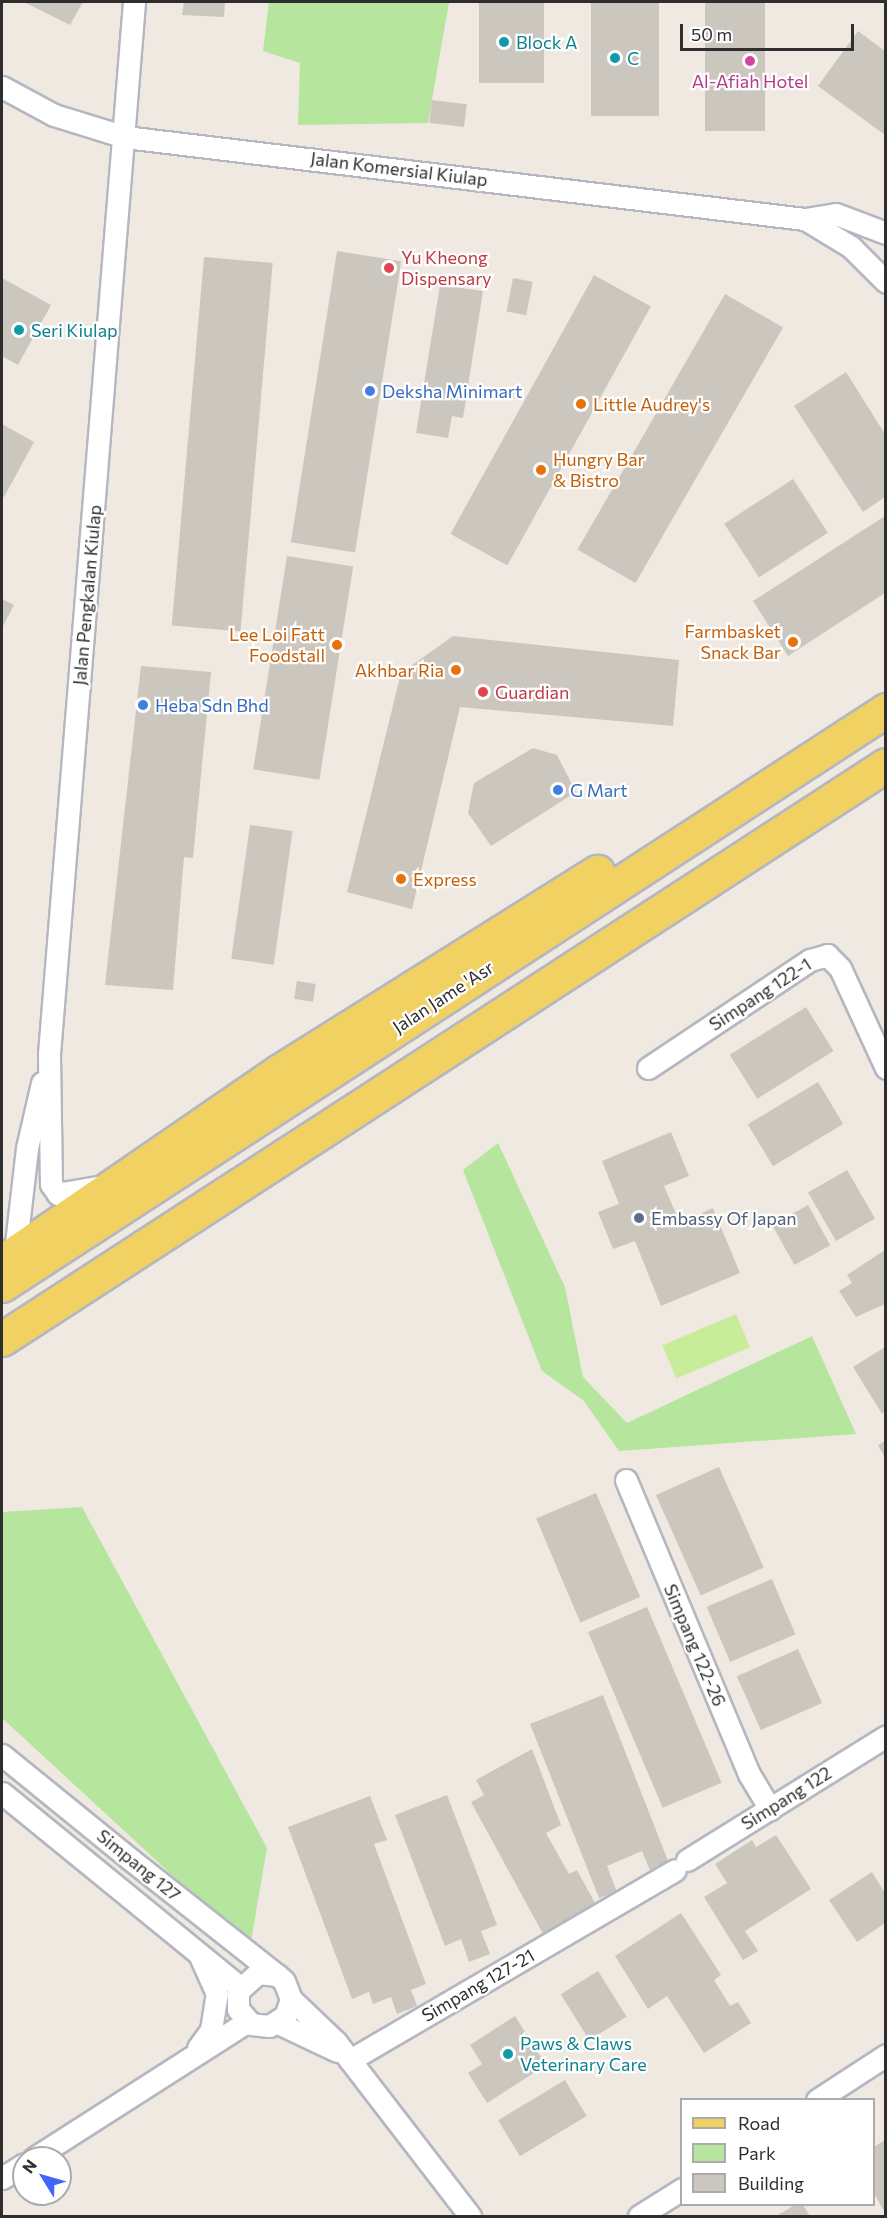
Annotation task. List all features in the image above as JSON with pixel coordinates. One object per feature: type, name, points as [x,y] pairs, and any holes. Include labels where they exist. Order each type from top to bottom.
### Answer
[{"type":"main road","name":"Jalan Jame 'Asr","points":[[2,1285],[885,711]]},
{"type":"main road","points":[[8,1257],[116,1180],[556,895],[810,759]]},
{"type":"main road","points":[[2,1339],[885,765]]},
{"type":"main road","points":[[2,1316],[37,1294],[106,1270]]},
{"type":"street","name":"Jalan Pengkalan Kiulap","points":[[49,1054],[125,137],[134,2]]},
{"type":"street","name":"Jalan Komersial Kiulap","points":[[2,87],[54,114],[125,137],[805,219],[836,214],[885,233]]},
{"type":"street","name":"Jalan Komersial Kiulap","points":[[805,219],[851,247],[885,282]]},
{"type":"street","name":"Simpang 122-1","points":[[648,1068],[810,960],[827,955],[840,968],[885,1068]]},
{"type":"street","points":[[49,1054],[51,1184],[58,1194],[72,1194],[116,1180]]},
{"type":"street","points":[[8,1257],[27,1148],[49,1054]]},
{"type":"street","name":"Simpang 122-26","points":[[626,1480],[749,1774],[770,1809]]},
{"type":"street","name":"Simpang 122","points":[[681,1865],[885,1736]]},
{"type":"street","name":"Simpang 127","points":[[2,1755],[277,1975]]},
{"type":"street","name":"Simpang 127","points":[[2,1793],[193,1943],[240,1987]]},
{"type":"street","name":"Simpang 127-21","points":[[350,2060],[681,1865]]},
{"type":"street","points":[[193,1943],[217,1994],[211,2030],[193,2056]]},
{"type":"street","points":[[350,2060],[278,2023],[260,2026],[248,2021],[238,2009],[240,1987],[258,1972],[277,1975],[291,1998],[350,2060],[470,2217]]},
{"type":"street","points":[[278,2023],[291,1998]]},
{"type":"street","points":[[53,2146],[248,2021]]},
{"type":"street","points":[[820,2098],[885,2055]]},
{"type":"street","points":[[639,2217],[680,2190]]},
{"type":"green space","points":[[269,2],[449,2],[428,123],[298,125],[300,63],[263,51]]},
{"type":"green space","points":[[498,1143],[565,1287],[583,1377],[627,1423],[812,1336],[856,1434],[619,1451],[584,1401],[542,1371],[463,1170]]},
{"type":"green space","points":[[736,1314],[750,1347],[676,1378],[662,1345]]},
{"type":"green space","points":[[82,1507],[267,1848],[250,1947],[2,1718],[2,1512]]},
{"type":"building","points":[[24,2],[83,2],[70,25]]},
{"type":"building","points":[[184,2],[225,2],[224,17],[182,15]]},
{"type":"building","name":"Block A","points":[[479,2],[544,2],[544,83],[479,83]]},
{"type":"building","name":"C","points":[[591,2],[659,2],[659,116],[591,116]]},
{"type":"building","points":[[705,2],[765,2],[765,131],[705,131]]},
{"type":"building","points":[[858,31],[885,51],[885,135],[818,86]]},
{"type":"building","points":[[432,100],[467,104],[464,127],[429,123]]},
{"type":"building","points":[[337,251],[401,261],[355,553],[291,542]]},
{"type":"building","points":[[204,257],[273,263],[240,632],[172,626]]},
{"type":"building","points":[[594,275],[651,307],[507,565],[450,534]]},
{"type":"building","name":"Seri Kiulap","points":[[2,278],[51,305],[18,365],[2,356]]},
{"type":"building","points":[[513,278],[533,282],[526,315],[507,311]]},
{"type":"building","points":[[440,285],[483,291],[463,418],[452,416],[448,438],[416,433]]},
{"type":"building","points":[[725,294],[783,327],[636,583],[578,549]]},
{"type":"building","points":[[846,372],[885,434],[885,497],[863,512],[794,406]]},
{"type":"building","points":[[2,424],[34,442],[4,497],[2,496]]},
{"type":"building","points":[[793,479],[828,533],[759,577],[724,524]]},
{"type":"building","points":[[885,516],[885,593],[788,656],[753,601]]},
{"type":"building","points":[[287,556],[353,566],[319,780],[253,769]]},
{"type":"building","points":[[2,599],[14,605],[2,628]]},
{"type":"building","points":[[453,636],[679,660],[673,726],[460,707],[412,909],[347,892],[401,673]]},
{"type":"building","points":[[141,666],[211,672],[193,858],[184,857],[173,990],[105,985]]},
{"type":"building","points":[[533,748],[557,755],[576,792],[491,846],[468,813],[474,783]]},
{"type":"building","points":[[250,825],[293,831],[274,965],[231,959]]},
{"type":"building","points":[[297,981],[316,984],[313,1002],[294,999]]},
{"type":"building","points":[[806,1007],[834,1051],[757,1099],[730,1055]]},
{"type":"building","points":[[818,1082],[843,1124],[773,1166],[748,1124]]},
{"type":"building","name":"Embassy Of Japan","points":[[671,1132],[689,1176],[664,1186],[680,1223],[713,1208],[740,1273],[661,1306],[635,1241],[613,1249],[598,1212],[619,1204],[602,1161]]},
{"type":"building","points":[[847,1170],[875,1218],[836,1241],[808,1192]]},
{"type":"building","points":[[808,1205],[830,1245],[794,1265],[772,1225]]},
{"type":"building","points":[[885,1250],[885,1304],[856,1317],[839,1291],[852,1283],[847,1275]]},
{"type":"building","points":[[885,1347],[885,1411],[882,1414],[853,1367]]},
{"type":"building","points":[[885,1441],[885,1458],[878,1445]]},
{"type":"building","points":[[719,1467],[764,1567],[701,1596],[656,1495]]},
{"type":"building","points":[[596,1493],[640,1597],[580,1622],[536,1518]]},
{"type":"building","points":[[772,1579],[795,1634],[730,1662],[707,1607]]},
{"type":"building","points":[[647,1607],[722,1783],[663,1808],[588,1632]]},
{"type":"building","points":[[798,1649],[822,1703],[761,1730],[737,1676]]},
{"type":"building","points":[[603,1695],[670,1866],[651,1873],[642,1851],[607,1866],[617,1892],[599,1898],[530,1724]]},
{"type":"building","points":[[532,1749],[561,1825],[546,1833],[569,1874],[577,1870],[596,1905],[543,1934],[471,1802],[484,1795],[476,1780]]},
{"type":"building","points":[[447,1795],[497,1925],[481,1931],[490,1954],[469,1962],[461,1939],[445,1946],[395,1815]]},
{"type":"building","points":[[370,1796],[387,1840],[374,1844],[426,1984],[411,1990],[417,2006],[397,2014],[391,1997],[373,2004],[369,1992],[352,1999],[288,1827]]},
{"type":"building","points":[[776,1835],[811,1889],[745,1931],[758,1951],[743,1960],[704,1897],[727,1883],[715,1864],[752,1840],[756,1847]]},
{"type":"building","points":[[872,1872],[885,1893],[885,1923],[857,1942],[829,1900]]},
{"type":"building","points":[[681,1913],[721,1975],[714,1980],[730,2006],[738,2002],[751,2023],[704,2053],[667,1996],[648,2009],[615,1956]]},
{"type":"building","points":[[598,1971],[627,2017],[589,2040],[561,1994]]},
{"type":"building","name":"Paws & Claws Veterinary Care","points":[[515,2016],[546,2065],[487,2103],[468,2073],[482,2064],[470,2045]]},
{"type":"building","points":[[565,2080],[587,2116],[520,2156],[498,2120]]},
{"type":"building","points":[[885,2140],[885,2213],[875,2195],[875,2146]]},
{"type":"building","points":[[793,2206],[804,2206],[810,2216],[776,2216]]},
{"type":"place","name":"Block A","points":[[504,42]]},
{"type":"place","name":"C","points":[[615,58]]},
{"type":"place","name":"Al-Afiah Hotel","points":[[750,61]]},
{"type":"place","name":"Yu Kheong Dispensary","points":[[389,268]]},
{"type":"place","name":"Seri Kiulap","points":[[19,330]]},
{"type":"place","name":"Deksha Minimart","points":[[370,391]]},
{"type":"place","name":"Little Audrey's","points":[[581,404]]},
{"type":"place","name":"Hungry Bar & Bistro","points":[[541,470]]},
{"type":"place","name":"Farmbasket Snack Bar","points":[[793,642]]},
{"type":"place","name":"Lee Loi Fatt Foodstall","points":[[337,645]]},
{"type":"place","name":"Akhbar Ria","points":[[456,670]]},
{"type":"place","name":"Guardian","points":[[483,692]]},
{"type":"place","name":"Heba Sdn Bhd","points":[[143,705]]},
{"type":"place","name":"G Mart","points":[[558,790]]},
{"type":"place","name":"Express","points":[[401,879]]},
{"type":"place","name":"Embassy Of Japan","points":[[639,1218]]},
{"type":"place","name":"Paws & Claws Veterinary Care","points":[[508,2054]]}]
